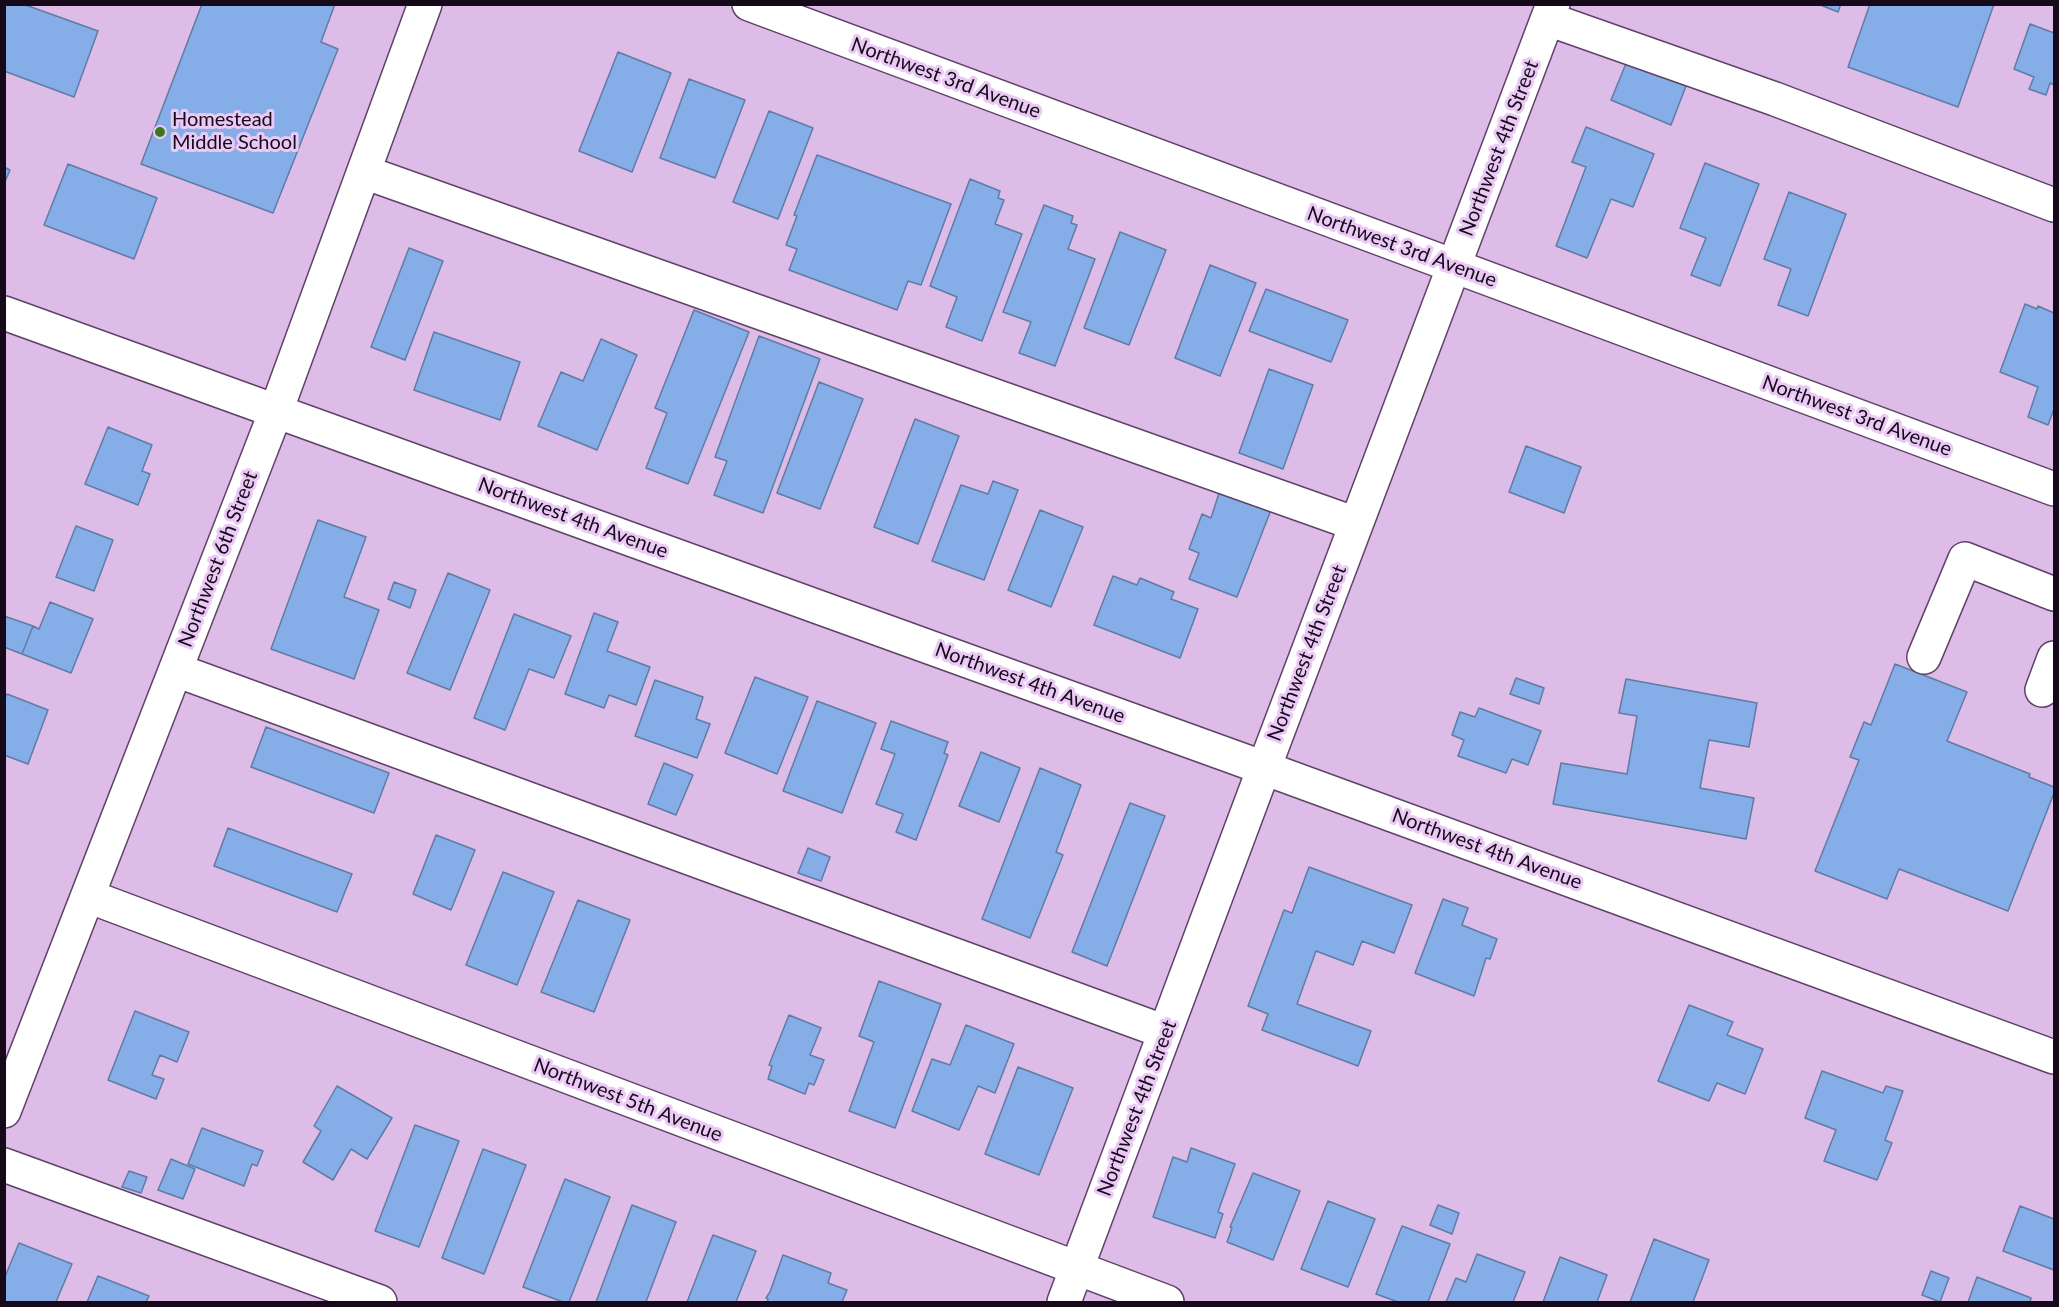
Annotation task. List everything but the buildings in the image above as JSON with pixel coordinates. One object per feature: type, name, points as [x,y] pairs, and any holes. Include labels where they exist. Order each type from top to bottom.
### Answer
[{"type":"street","name":"Northwest 6th Street","points":[[4,1111],[276,411],[425,4]]},
{"type":"street","name":"Northwest 3rd Avenue","points":[[749,4],[2055,489]]},
{"type":"street","points":[[1550,12],[2055,205]]},
{"type":"street","name":"Northwest 4th Street","points":[[1064,1302],[1550,12]]},
{"type":"street","points":[[364,172],[1356,524]]},
{"type":"street","name":"Northwest 4th Avenue","points":[[4,313],[1264,768],[2055,1058]]},
{"type":"street","points":[[1924,657],[1965,559],[2055,594]]},
{"type":"street","points":[[2042,690],[2055,658]]},
{"type":"street","points":[[176,670],[1165,1032]]},
{"type":"street","name":"Northwest 5th Avenue","points":[[88,897],[1167,1302]]},
{"type":"street","points":[[4,1166],[380,1302]]},
{"type":"place","name":"Homestead Middle School","points":[[160,132]]}]
